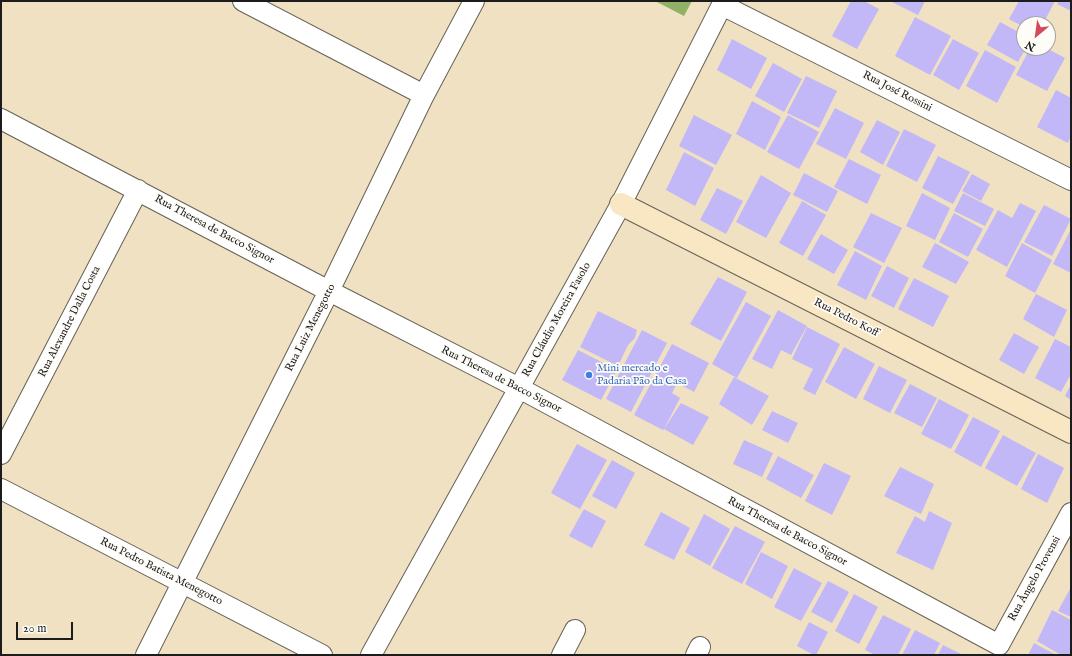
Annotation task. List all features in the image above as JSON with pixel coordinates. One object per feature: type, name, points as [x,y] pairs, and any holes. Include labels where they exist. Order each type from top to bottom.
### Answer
[{"type":"street","name":"Rua Luiz Menegotto","points":[[146,655],[329,291],[424,95],[474,1]]},
{"type":"street","points":[[253,3],[424,95]]},
{"type":"street","name":"Rua José Rossini","points":[[723,3],[1071,180]]},
{"type":"street","name":"Rua Cláudio Moreira Fasolo","points":[[371,655],[621,204],[723,3]]},
{"type":"street","name":"Rua Theresa de Bacco Signor","points":[[1,119],[329,291],[519,388],[999,645]]},
{"type":"street","name":"Rua Alexandre Dalla Costa","points":[[1,454],[138,190]]},
{"type":"street","name":"Rua Pedro Koff","points":[[621,204],[1071,432]]},
{"type":"street","name":"Rua Pedro Batista Menegotto","points":[[1,489],[322,655]]},
{"type":"street","name":"Rua Ângelo Provensi","points":[[999,645],[1071,513]]},
{"type":"street","points":[[562,655],[575,630]]},
{"type":"green space","points":[[655,1],[692,1],[684,16]]},
{"type":"building","points":[[851,1],[864,1],[879,9],[857,49],[832,36]]},
{"type":"building","points":[[890,1],[925,1],[918,15]]},
{"type":"building","points":[[1019,1],[1055,1],[1047,16],[1016,16],[1016,23],[1009,19]]},
{"type":"building","points":[[1059,1],[1071,1],[1071,11],[1057,4]]},
{"type":"building","points":[[915,17],[951,36],[930,75],[895,56]]},
{"type":"building","points":[[1000,22],[1016,31],[1016,56],[1021,56],[1018,62],[987,45]]},
{"type":"building","points":[[732,39],[767,58],[751,89],[717,70]]},
{"type":"building","points":[[953,39],[979,53],[959,90],[933,75]]},
{"type":"building","points":[[985,50],[1016,67],[997,103],[966,86]]},
{"type":"building","points":[[1056,53],[1065,58],[1047,91],[1016,75],[1026,56],[1056,56]]},
{"type":"building","points":[[773,63],[802,79],[784,112],[755,96]]},
{"type":"building","points":[[806,76],[837,91],[819,128],[787,113]]},
{"type":"building","points":[[1056,90],[1071,98],[1071,136],[1068,143],[1037,127]]},
{"type":"building","points":[[752,101],[781,117],[765,150],[736,134]]},
{"type":"building","points":[[835,108],[864,123],[846,159],[816,144]]},
{"type":"building","points":[[694,115],[732,135],[716,165],[679,146]]},
{"type":"building","points":[[788,115],[819,132],[799,169],[767,152]]},
{"type":"building","points":[[877,120],[900,132],[883,165],[860,152]]},
{"type":"building","points":[[904,129],[936,145],[917,182],[886,166]]},
{"type":"building","points":[[684,152],[714,168],[695,206],[666,190]]},
{"type":"building","points":[[938,156],[970,172],[953,204],[922,188]]},
{"type":"building","points":[[849,159],[881,175],[867,204],[834,187]]},
{"type":"building","points":[[804,173],[838,191],[827,212],[793,195]]},
{"type":"building","points":[[972,174],[990,184],[981,201],[962,191]]},
{"type":"building","points":[[761,175],[791,193],[766,238],[736,222]]},
{"type":"building","points":[[717,188],[743,201],[726,234],[700,220]]},
{"type":"building","points":[[922,193],[950,208],[935,240],[906,226]]},
{"type":"building","points":[[963,193],[994,209],[985,226],[954,211]]},
{"type":"building","points":[[802,201],[826,215],[803,256],[779,243]]},
{"type":"building","points":[[1020,203],[1036,211],[1007,267],[976,250],[998,210],[1012,218]]},
{"type":"building","points":[[1044,205],[1071,219],[1052,256],[1024,242]]},
{"type":"building","points":[[871,213],[902,228],[884,263],[853,247]]},
{"type":"building","points":[[954,213],[983,229],[968,257],[939,242]]},
{"type":"building","points":[[1071,229],[1071,273],[1053,264]]},
{"type":"building","points":[[821,234],[848,250],[834,274],[807,259]]},
{"type":"building","points":[[935,243],[969,262],[956,284],[922,267]]},
{"type":"building","points":[[1022,243],[1052,260],[1035,293],[1005,276]]},
{"type":"building","points":[[855,251],[882,266],[866,300],[837,285]]},
{"type":"building","points":[[887,266],[909,278],[894,308],[871,296]]},
{"type":"building","points":[[718,277],[747,292],[721,341],[690,324]]},
{"type":"building","points":[[914,278],[949,296],[933,327],[898,309]]},
{"type":"building","points":[[1036,294],[1067,310],[1054,337],[1023,319]]},
{"type":"building","points":[[746,302],[771,316],[737,378],[712,364]]},
{"type":"building","points":[[778,310],[807,326],[791,355],[781,350],[772,369],[752,359]]},
{"type":"building","points":[[598,311],[637,330],[635,338],[628,345],[618,366],[580,347]]},
{"type":"building","points":[[807,327],[840,344],[815,395],[803,389],[813,369],[792,359]]},
{"type":"building","points":[[642,330],[667,343],[631,412],[606,399]]},
{"type":"building","points":[[1014,333],[1039,347],[1024,374],[999,360]]},
{"type":"building","points":[[1055,339],[1071,347],[1071,374],[1061,392],[1035,378]]},
{"type":"building","points":[[672,344],[709,363],[694,392],[677,383],[672,393],[680,398],[663,430],[634,415]]},
{"type":"building","points":[[844,347],[875,364],[856,399],[825,382]]},
{"type":"building","name":"Mini mercado e Padaria Pão da Casa","points":[[578,350],[617,370],[601,400],[562,380]]},
{"type":"building","points":[[879,366],[907,380],[890,413],[863,399]]},
{"type":"building","points":[[734,377],[769,396],[752,425],[719,404]]},
{"type":"building","points":[[910,384],[937,398],[922,427],[894,413]]},
{"type":"building","points":[[1071,384],[1071,400],[1065,396]]},
{"type":"building","points":[[939,399],[969,415],[951,449],[921,434]]},
{"type":"building","points":[[681,403],[709,417],[693,445],[664,429]]},
{"type":"building","points":[[772,411],[798,423],[788,443],[762,430]]},
{"type":"building","points":[[973,417],[1000,431],[981,467],[954,452]]},
{"type":"building","points":[[1003,435],[1036,453],[1017,486],[985,468]]},
{"type":"building","points":[[744,440],[773,453],[762,477],[733,464]]},
{"type":"building","points":[[577,444],[607,460],[580,509],[551,493]]},
{"type":"building","points":[[1038,454],[1064,468],[1047,503],[1021,489]]},
{"type":"building","points":[[778,456],[814,475],[801,498],[766,479]]},
{"type":"building","points":[[612,460],[635,473],[616,509],[592,496]]},
{"type":"building","points":[[824,463],[851,476],[832,515],[805,501]]},
{"type":"building","points":[[900,467],[934,484],[921,514],[884,496]]},
{"type":"building","points":[[584,509],[606,521],[592,548],[569,536]]},
{"type":"building","points":[[929,511],[952,523],[933,570],[896,553],[915,516],[925,522]]},
{"type":"building","points":[[661,512],[690,528],[674,560],[644,545]]},
{"type":"building","points":[[704,514],[730,529],[710,566],[685,552]]},
{"type":"building","points":[[735,526],[765,542],[742,584],[712,568]]},
{"type":"building","points":[[761,552],[788,566],[772,599],[745,584]]},
{"type":"building","points":[[794,568],[822,583],[801,621],[774,607]]},
{"type":"building","points":[[828,581],[849,592],[832,623],[811,612]]},
{"type":"building","points":[[1071,587],[1071,617],[1058,611]]},
{"type":"building","points":[[854,594],[878,607],[859,644],[835,631]]},
{"type":"building","points":[[1052,610],[1071,620],[1071,655],[1061,655],[1037,641]]},
{"type":"building","points":[[883,615],[911,629],[898,655],[875,655],[865,650]]},
{"type":"building","points":[[809,622],[828,632],[816,655],[797,646]]},
{"type":"building","points":[[915,630],[940,643],[934,655],[902,655]]},
{"type":"building","points":[[1034,643],[1056,655],[1028,655]]},
{"type":"building","points":[[943,645],[963,655],[938,655]]},
{"type":"place","name":"Mini mercado e Padaria Pão da Casa","points":[[589,375]]}]
